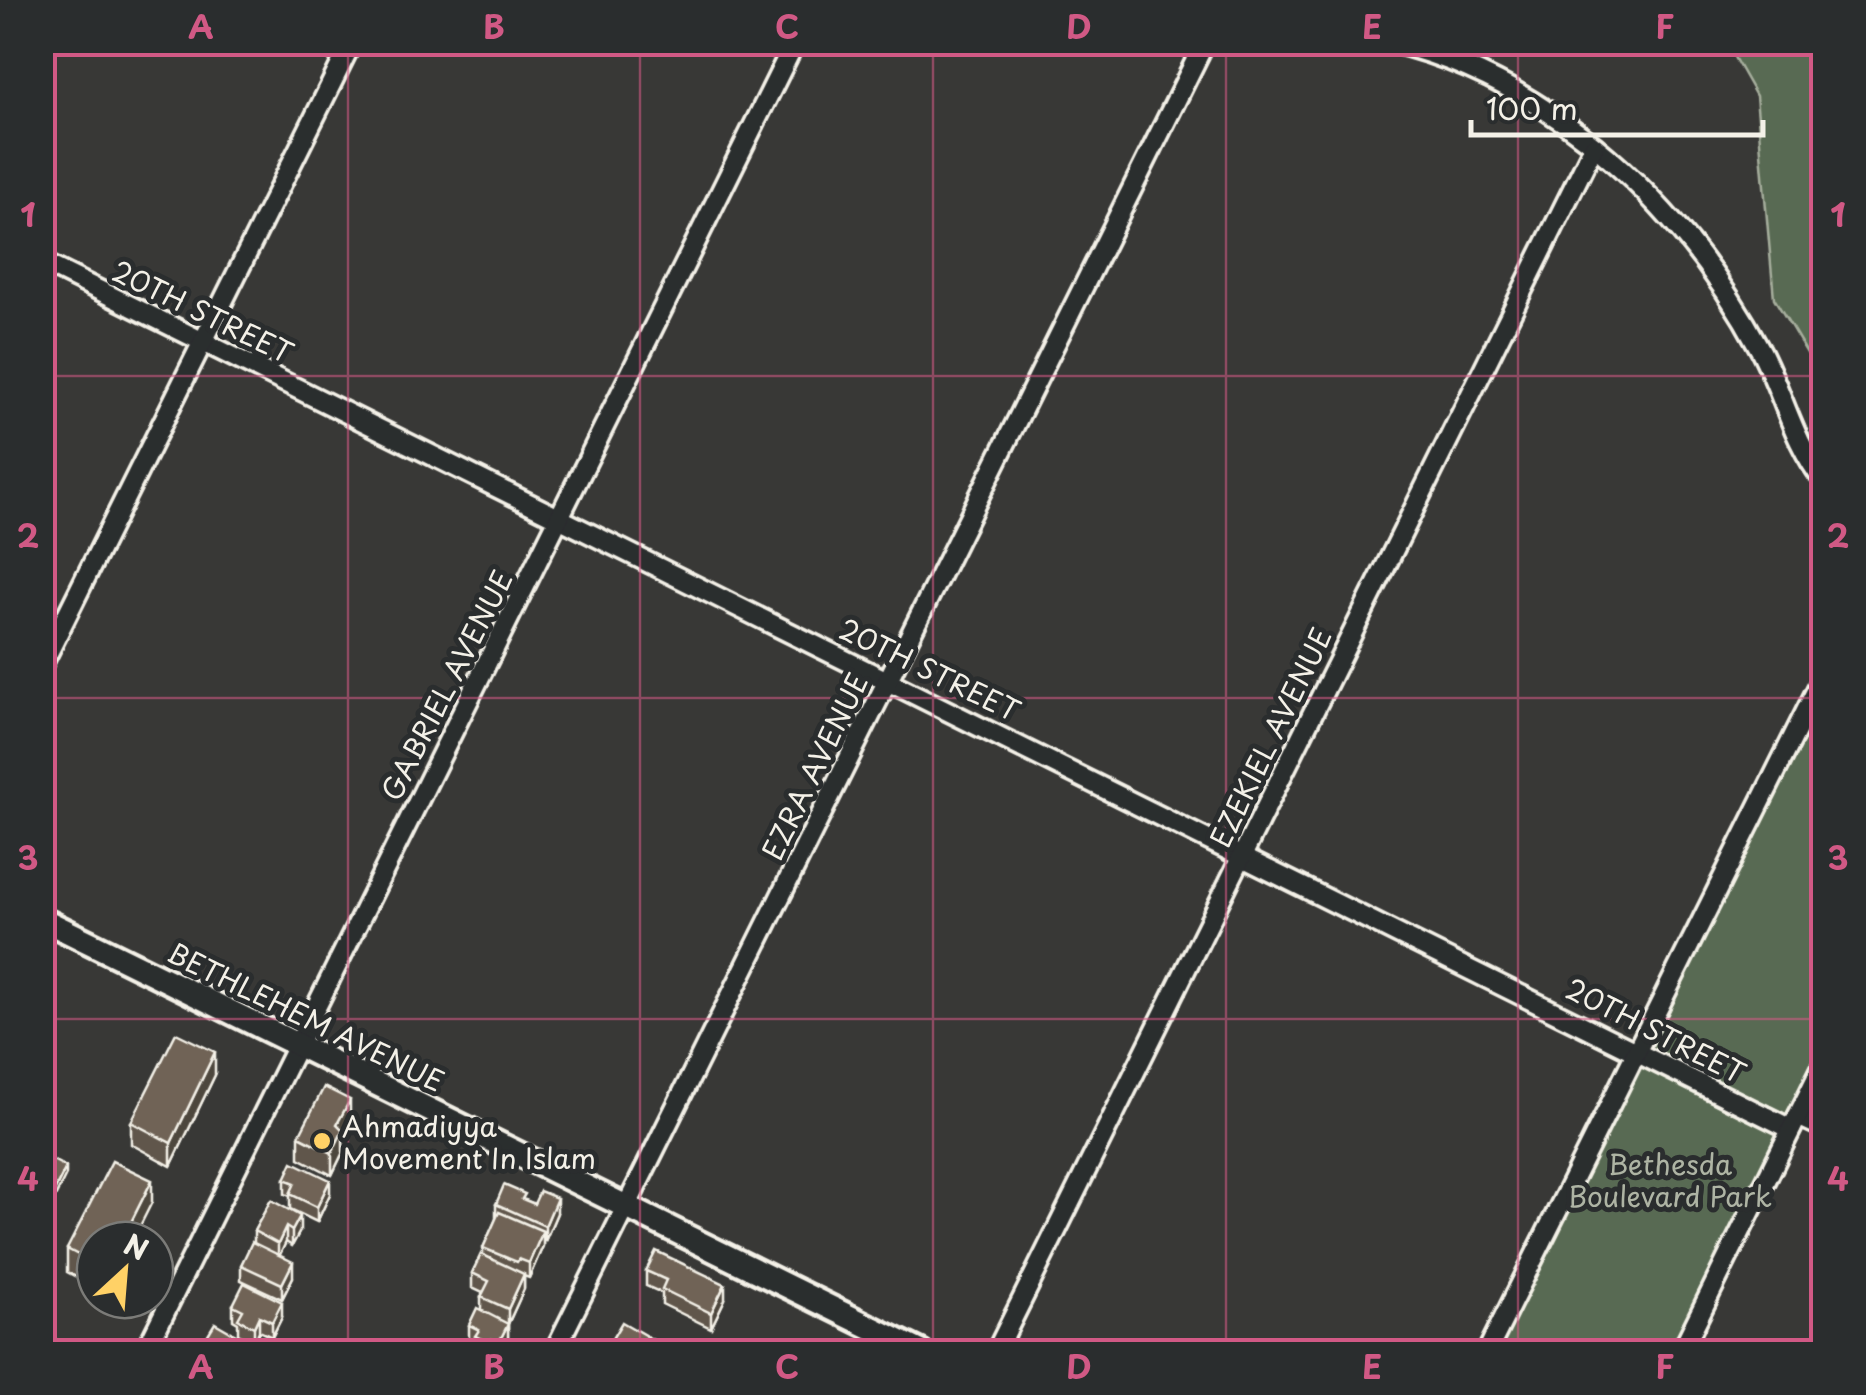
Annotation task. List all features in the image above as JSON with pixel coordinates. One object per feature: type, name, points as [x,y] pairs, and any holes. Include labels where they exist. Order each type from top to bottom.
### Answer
[{"type":"main road","name":"BETHLEHEM AVENUE","points":[[42,919],[920,1352]]},
{"type":"street","points":[[42,665],[352,42]]},
{"type":"street","name":"GABRIEL AVENUE","points":[[146,1352],[795,42]]},
{"type":"street","name":"EZRA AVENUE","points":[[554,1352],[1205,42]]},
{"type":"street","points":[[1390,42],[1483,75],[1545,110],[1594,146],[1659,208],[1717,273],[1763,355],[1786,416],[1824,481]]},
{"type":"street","name":"EZEKIEL AVENUE","points":[[996,1352],[1594,146]]},
{"type":"street","name":"20TH STREET","points":[[42,262],[1636,1050],[1794,1122],[1824,1128]]},
{"type":"street","points":[[1486,1352],[1824,675]]},
{"type":"street","points":[[1681,1352],[1824,1063]]},
{"type":"green space","points":[[1726,43],[1823,43],[1823,380],[1774,298],[1756,96]]},
{"type":"green space","name":"Bethesda Boulevard Park","points":[[1823,676],[1823,1064],[1681,1352],[1488,1352]]},
{"type":"building","points":[[176,1033],[215,1052],[171,1143],[131,1122]]},
{"type":"building","points":[[324,1087],[350,1100],[337,1124],[343,1130],[332,1153],[299,1136]]},
{"type":"building","points":[[42,1156],[66,1167],[42,1216]]},
{"type":"building","points":[[112,1161],[152,1180],[132,1220],[82,1220]]},
{"type":"building","points":[[293,1162],[330,1180],[317,1207],[290,1194],[295,1183],[285,1179]]},
{"type":"building","points":[[504,1185],[525,1194],[522,1199],[534,1204],[540,1191],[557,1198],[545,1226],[496,1204]]},
{"type":"building","points":[[271,1200],[300,1216],[292,1231],[286,1227],[278,1244],[254,1231]]},
{"type":"building","points":[[499,1212],[543,1231],[529,1263],[483,1248]]},
{"type":"building","points":[[75,1233],[75,1253],[67,1249]]},
{"type":"building","points":[[252,1242],[293,1262],[282,1284],[241,1265]]},
{"type":"building","points":[[656,1251],[725,1284],[711,1313],[662,1289],[666,1280],[646,1271]]},
{"type":"building","points":[[481,1254],[524,1274],[508,1309],[481,1297],[489,1281],[472,1273]]},
{"type":"building","points":[[244,1283],[282,1302],[272,1322],[259,1316],[254,1327],[238,1319],[243,1310],[233,1305]]},
{"type":"building","points":[[477,1308],[508,1324],[499,1342],[492,1339],[490,1343],[475,1336],[479,1330],[469,1325]]},
{"type":"building","points":[[622,1322],[662,1345],[658,1352],[628,1352],[610,1342]]},
{"type":"building","points":[[215,1323],[248,1342],[241,1352],[224,1352],[204,1341]]},
{"type":"building","points":[[42,1332],[78,1351],[42,1352]]},
{"type":"building","points":[[459,1344],[478,1352],[455,1352]]},
{"type":"place","name":"Ahmadiyya Movement In Islam","points":[[322,1141]]}]
